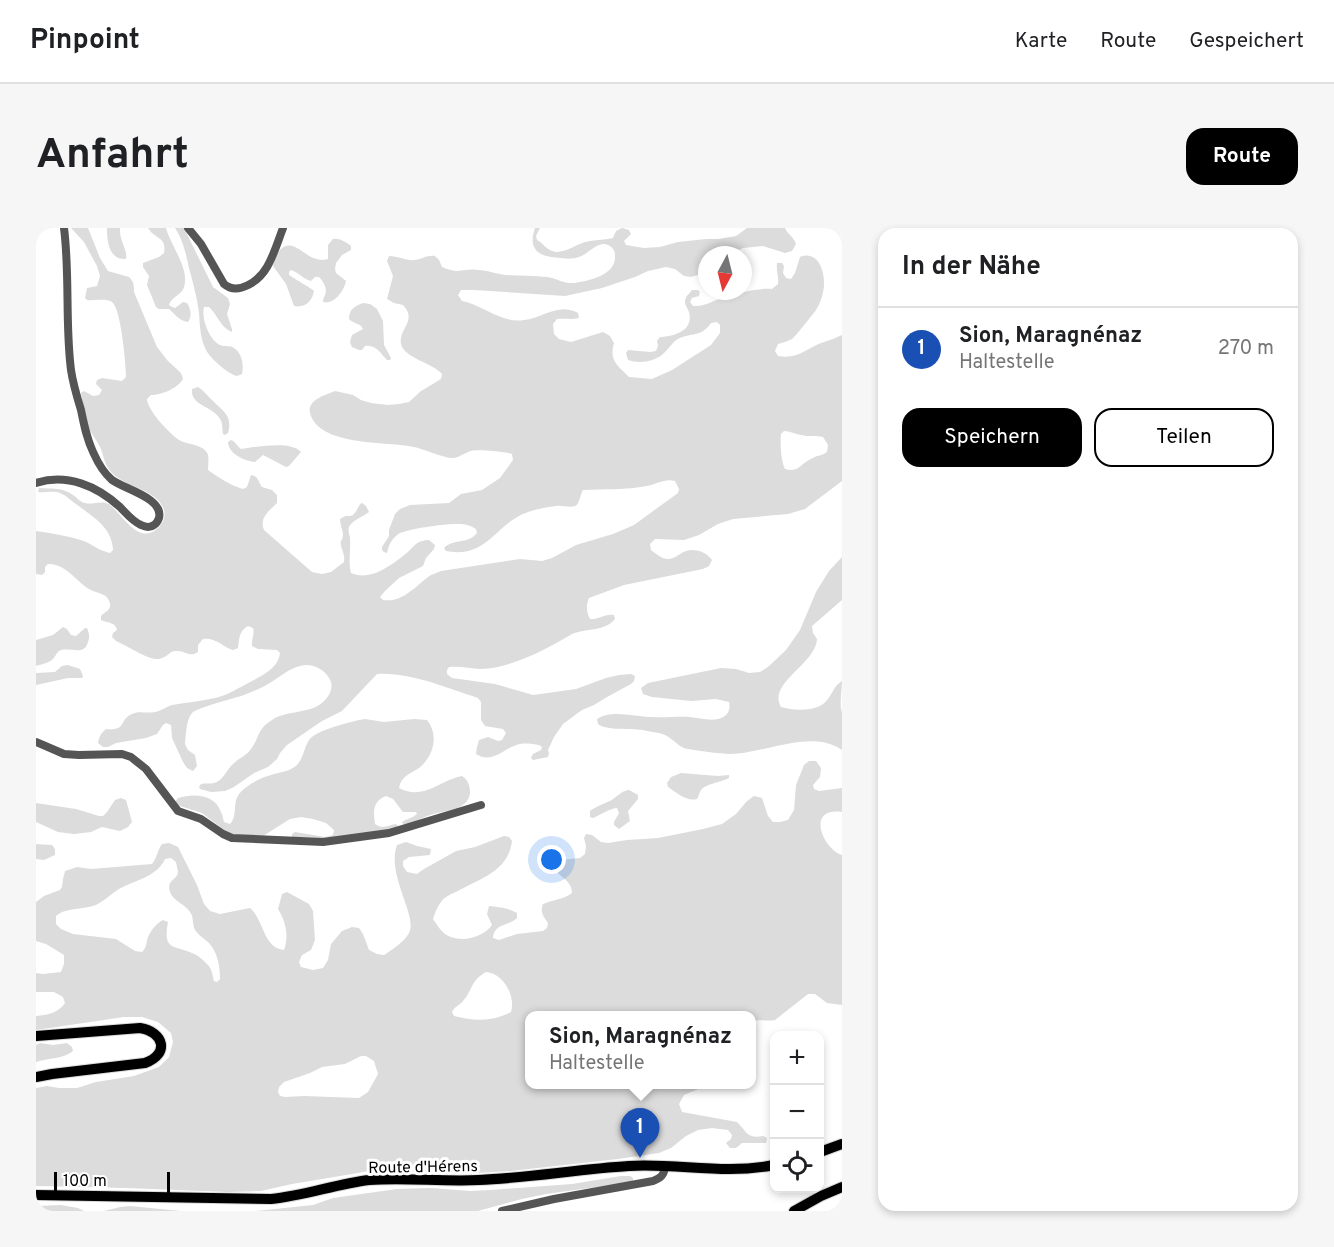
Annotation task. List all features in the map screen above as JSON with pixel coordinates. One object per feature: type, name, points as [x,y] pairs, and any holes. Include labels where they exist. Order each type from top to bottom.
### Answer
[{"type":"main road","points":[[36,1036],[140,1028],[156,1035],[161,1046],[157,1057],[142,1064],[36,1077]]},
{"type":"main road","points":[[824,1150],[842,1144]]},
{"type":"main road","name":"Route d'Hérens","points":[[36,1195],[271,1199],[373,1180],[478,1180],[625,1167],[727,1170],[770,1166]]},
{"type":"main road","points":[[794,1211],[842,1187]]},
{"type":"street","points":[[36,483],[54,480],[81,483],[105,495],[140,525],[150,526],[158,519],[158,509],[152,501],[116,483],[107,475],[97,460],[88,438],[71,371],[64,228]]},
{"type":"street","points":[[188,228],[201,244],[224,284],[236,289],[245,286],[264,272],[283,228]]},
{"type":"street","points":[[36,742],[64,754],[122,754],[131,757],[146,769],[178,811],[201,819],[232,838],[323,842],[388,833],[481,805]]},
{"type":"street","points":[[502,1211],[653,1181],[662,1176],[665,1167]]},
{"type":"shaded area","points":[[71,228],[88,228],[108,271],[131,279],[134,292],[157,347],[181,373],[183,379],[174,388],[151,395],[147,399],[155,415],[179,440],[206,451],[208,470],[220,478],[243,489],[247,487],[251,475],[257,478],[262,487],[272,490],[277,495],[277,503],[264,518],[264,530],[312,572],[322,574],[331,572],[344,562],[340,519],[352,515],[362,503],[369,512],[353,522],[349,528],[351,573],[366,575],[381,570],[396,562],[420,542],[429,540],[435,545],[423,566],[399,578],[380,597],[383,600],[402,597],[430,576],[441,571],[520,559],[542,561],[552,558],[576,545],[634,525],[678,493],[679,489],[675,481],[668,480],[623,489],[583,490],[575,506],[553,506],[528,512],[517,517],[482,545],[472,550],[446,551],[444,548],[448,545],[469,539],[477,533],[476,529],[470,526],[453,524],[404,531],[391,542],[387,553],[384,552],[382,547],[389,536],[395,514],[400,509],[410,505],[449,503],[461,494],[482,490],[500,478],[513,460],[512,454],[485,451],[471,451],[450,458],[414,447],[340,437],[326,432],[316,424],[310,413],[311,405],[314,401],[335,391],[353,395],[371,403],[399,404],[409,402],[421,391],[441,379],[442,374],[438,370],[403,349],[401,339],[409,316],[403,305],[387,299],[393,276],[387,261],[389,256],[412,260],[435,256],[442,267],[453,271],[481,270],[506,275],[547,277],[574,283],[594,279],[612,268],[615,253],[613,249],[603,244],[577,258],[547,256],[534,247],[535,228],[540,228],[536,236],[537,240],[556,252],[585,242],[613,238],[616,231],[622,228],[629,230],[631,234],[624,241],[626,245],[644,248],[736,236],[747,228],[785,228],[796,244],[792,251],[785,253],[763,246],[698,246],[698,275],[691,277],[666,267],[648,271],[602,288],[565,296],[474,290],[461,290],[458,295],[462,301],[508,319],[531,319],[564,309],[578,313],[579,318],[557,319],[553,324],[554,334],[559,339],[571,342],[603,332],[610,336],[614,343],[613,359],[629,377],[652,379],[672,370],[711,345],[720,333],[720,325],[717,322],[711,323],[700,333],[676,340],[660,356],[652,360],[642,362],[628,360],[626,353],[628,350],[656,351],[660,337],[677,334],[686,328],[690,318],[685,300],[692,290],[698,290],[698,296],[692,298],[690,302],[693,306],[716,300],[752,300],[752,290],[772,289],[778,284],[777,263],[782,263],[783,273],[786,278],[791,279],[800,257],[813,257],[823,272],[823,294],[816,310],[794,337],[778,344],[775,351],[778,356],[791,356],[842,335],[842,481],[805,509],[788,514],[733,519],[684,540],[655,539],[650,544],[651,550],[664,558],[671,559],[686,551],[697,550],[712,560],[709,566],[703,569],[624,585],[589,598],[587,608],[590,619],[614,615],[615,619],[606,626],[577,632],[532,655],[502,666],[481,669],[449,667],[447,674],[452,678],[495,684],[533,695],[576,689],[619,675],[635,676],[631,684],[582,710],[563,724],[548,750],[548,757],[533,760],[531,758],[533,754],[542,747],[520,744],[488,758],[482,757],[476,754],[479,740],[488,737],[498,741],[502,740],[506,733],[503,729],[485,726],[481,720],[481,702],[478,698],[415,678],[377,674],[342,711],[322,721],[287,745],[268,767],[225,791],[211,792],[200,789],[201,784],[220,780],[233,764],[254,745],[267,723],[284,715],[318,706],[323,702],[330,693],[331,682],[327,675],[317,667],[306,665],[296,667],[244,695],[195,711],[189,720],[185,744],[188,750],[195,755],[197,766],[193,771],[183,762],[172,738],[171,725],[166,723],[157,734],[146,738],[116,743],[108,747],[103,747],[98,743],[106,729],[120,727],[128,716],[135,713],[155,712],[172,705],[210,699],[230,693],[271,669],[280,653],[277,650],[258,649],[252,646],[253,628],[248,626],[241,633],[238,648],[233,650],[212,639],[203,639],[195,654],[176,651],[154,659],[112,637],[117,630],[116,627],[101,620],[101,616],[110,606],[104,595],[87,588],[66,570],[55,565],[48,564],[42,575],[36,574],[36,531],[84,541],[110,553],[113,550],[109,535],[95,518],[62,494],[38,492],[39,488],[65,491],[85,503],[109,504],[132,528],[145,534],[159,527],[164,517],[164,510],[155,497],[118,478],[110,470],[86,421],[81,393],[84,391],[93,396],[99,395],[102,390],[96,384],[97,380],[102,378],[122,381],[126,377],[122,337],[115,306],[109,301],[85,298],[87,288],[97,286],[100,276],[84,242]],"holes":[[[784,431],[804,436],[823,437],[828,445],[827,452],[809,460],[797,469],[785,469],[781,434]]]},
{"type":"shaded area","points":[[107,228],[120,228],[126,259],[116,257],[110,249]]},
{"type":"shaded area","points":[[148,228],[166,228],[179,257],[184,272],[184,287],[169,305],[175,308],[183,302],[187,303],[191,312],[188,322],[180,319],[169,309],[156,307],[147,285],[149,276],[143,263],[164,253],[164,244]]},
{"type":"shaded area","points":[[175,228],[185,230],[213,287],[228,298],[230,304],[227,314],[232,332],[209,307],[204,307],[203,312],[212,338],[222,346],[237,350],[241,356],[242,374],[237,376],[229,372],[206,350],[201,336],[197,301],[185,252]]},
{"type":"shaded area","points":[[333,239],[338,239],[351,246],[351,250],[342,255],[336,263],[336,273],[346,281],[343,289],[335,299],[323,302],[326,290],[319,277],[311,281],[291,270],[289,275],[314,291],[307,303],[294,306],[286,284],[273,266],[277,255],[286,246],[292,246],[314,258],[328,259],[328,245]]},
{"type":"shaded area","points":[[363,303],[370,304],[377,309],[383,321],[384,345],[390,360],[387,360],[372,346],[365,346],[362,350],[352,347],[350,342],[352,335],[363,329],[349,319],[349,316],[353,308]]},
{"type":"shaded area","points":[[198,387],[226,414],[229,427],[225,435],[217,415],[198,403],[192,395],[192,389]]},
{"type":"shaded area","points":[[231,440],[241,449],[282,445],[296,448],[301,452],[286,467],[263,455],[255,462],[234,453],[228,442]]},
{"type":"shaded area","points":[[842,557],[842,600],[812,626],[817,639],[815,648],[786,682],[778,698],[781,707],[799,710],[812,709],[823,704],[842,681],[842,750],[816,741],[743,753],[714,753],[684,748],[660,733],[607,728],[598,724],[597,719],[610,714],[711,720],[724,717],[729,711],[729,702],[716,699],[691,701],[652,697],[643,694],[641,688],[648,683],[721,668],[749,673],[760,672],[768,667],[786,650],[800,630],[816,592],[829,571]]},
{"type":"shaded area","points":[[63,627],[71,635],[76,636],[87,628],[89,640],[86,646],[80,650],[59,651],[51,660],[36,666],[36,640],[53,635]]},
{"type":"shaded area","points":[[68,665],[80,669],[82,678],[68,678],[36,685],[36,673],[55,672],[62,666]]},
{"type":"shaded area","points":[[365,719],[384,722],[427,720],[434,739],[431,751],[419,768],[404,778],[399,788],[416,792],[424,791],[462,776],[467,781],[470,790],[465,803],[455,809],[403,824],[402,822],[414,817],[416,812],[403,812],[393,799],[386,796],[376,804],[375,824],[383,827],[396,824],[398,826],[344,843],[321,838],[292,837],[295,832],[325,837],[333,835],[334,830],[326,823],[301,817],[290,819],[263,836],[237,836],[228,833],[202,813],[177,805],[175,802],[178,798],[197,795],[209,798],[218,806],[224,822],[230,824],[234,817],[237,798],[245,788],[262,778],[297,765],[313,736],[335,726]]},
{"type":"shaded area","points":[[809,761],[816,761],[821,768],[820,777],[813,785],[814,789],[819,791],[842,788],[842,812],[831,812],[824,816],[821,829],[829,845],[842,855],[842,1005],[827,1003],[815,994],[808,994],[775,1020],[756,1021],[756,1011],[525,1011],[525,1089],[698,1089],[684,1095],[679,1104],[682,1112],[737,1122],[750,1136],[767,1138],[766,1143],[742,1143],[736,1148],[730,1148],[726,1143],[732,1135],[728,1130],[712,1128],[698,1130],[659,1153],[618,1159],[478,1173],[370,1171],[261,1191],[36,1186],[36,1088],[47,1086],[77,1088],[96,1082],[134,1076],[159,1067],[169,1057],[173,1042],[171,1033],[158,1022],[142,1017],[124,1017],[36,1030],[36,1016],[52,1013],[65,1003],[63,997],[54,992],[36,992],[36,973],[61,972],[64,955],[36,941],[36,902],[60,890],[65,871],[77,867],[91,869],[152,864],[162,844],[169,843],[178,847],[204,904],[210,911],[220,914],[250,908],[255,913],[268,939],[277,948],[284,950],[286,940],[285,924],[278,909],[282,894],[287,892],[309,904],[313,911],[315,940],[311,950],[302,955],[299,962],[301,967],[313,970],[323,968],[328,960],[331,944],[342,931],[352,927],[359,928],[369,950],[377,954],[384,955],[407,936],[411,926],[398,882],[395,857],[397,845],[406,842],[431,849],[430,855],[409,857],[403,861],[407,872],[417,874],[456,851],[475,847],[504,836],[509,837],[512,841],[509,852],[499,867],[444,899],[438,906],[433,919],[440,930],[448,936],[468,939],[484,933],[492,925],[487,914],[489,906],[517,913],[514,921],[499,927],[494,933],[493,938],[499,940],[517,934],[543,931],[547,928],[548,923],[542,912],[543,904],[572,893],[569,884],[558,873],[558,866],[561,860],[580,858],[585,854],[586,834],[608,843],[658,838],[703,829],[722,824],[754,796],[762,798],[768,816],[773,822],[780,822],[788,820],[794,810],[796,785],[804,765]],"holes":[[[171,858],[176,862],[178,872],[169,885],[170,892],[190,912],[195,930],[215,951],[220,970],[220,979],[217,982],[214,981],[209,966],[200,958],[168,942],[168,922],[163,920],[151,932],[142,952],[135,951],[116,939],[73,934],[56,924],[56,916],[60,913],[102,902],[119,889],[157,870],[165,859]],[[486,972],[498,976],[507,986],[512,999],[511,1012],[497,1018],[483,1020],[454,1016],[453,1010],[463,1001],[474,982]],[[361,1056],[374,1061],[378,1074],[368,1092],[359,1098],[285,1097],[280,1096],[278,1092],[284,1082],[322,1067],[345,1064]]]},
{"type":"shaded area","points":[[681,773],[729,775],[729,778],[706,786],[701,790],[697,799],[693,800],[668,787],[667,783],[671,777]]},
{"type":"shaded area","points":[[629,790],[638,795],[638,799],[628,811],[630,821],[619,829],[614,825],[619,813],[617,808],[593,818],[590,817],[590,811]]},
{"type":"shaded area","points":[[121,798],[126,800],[132,822],[120,831],[102,827],[91,832],[74,834],[58,832],[36,822],[36,803],[103,816],[115,800]]},
{"type":"shaded area","points":[[36,844],[52,845],[55,855],[44,860],[36,859]]},
{"type":"shaded area","points":[[40,1043],[53,1045],[67,1043],[73,1051],[61,1057],[36,1062],[36,1045]]},
{"type":"shaded area","points":[[630,1176],[633,1182],[546,1194],[478,1211],[256,1211],[313,1205],[333,1198],[397,1189],[491,1190],[572,1184]]},
{"type":"shaded area","points":[[61,1205],[84,1211],[36,1211],[36,1206]]},
{"type":"shaded area","points":[[130,1206],[181,1211],[104,1211]]},
{"type":"place","name":"Sion, Maragnénaz","points":[[640,1158]]}]
